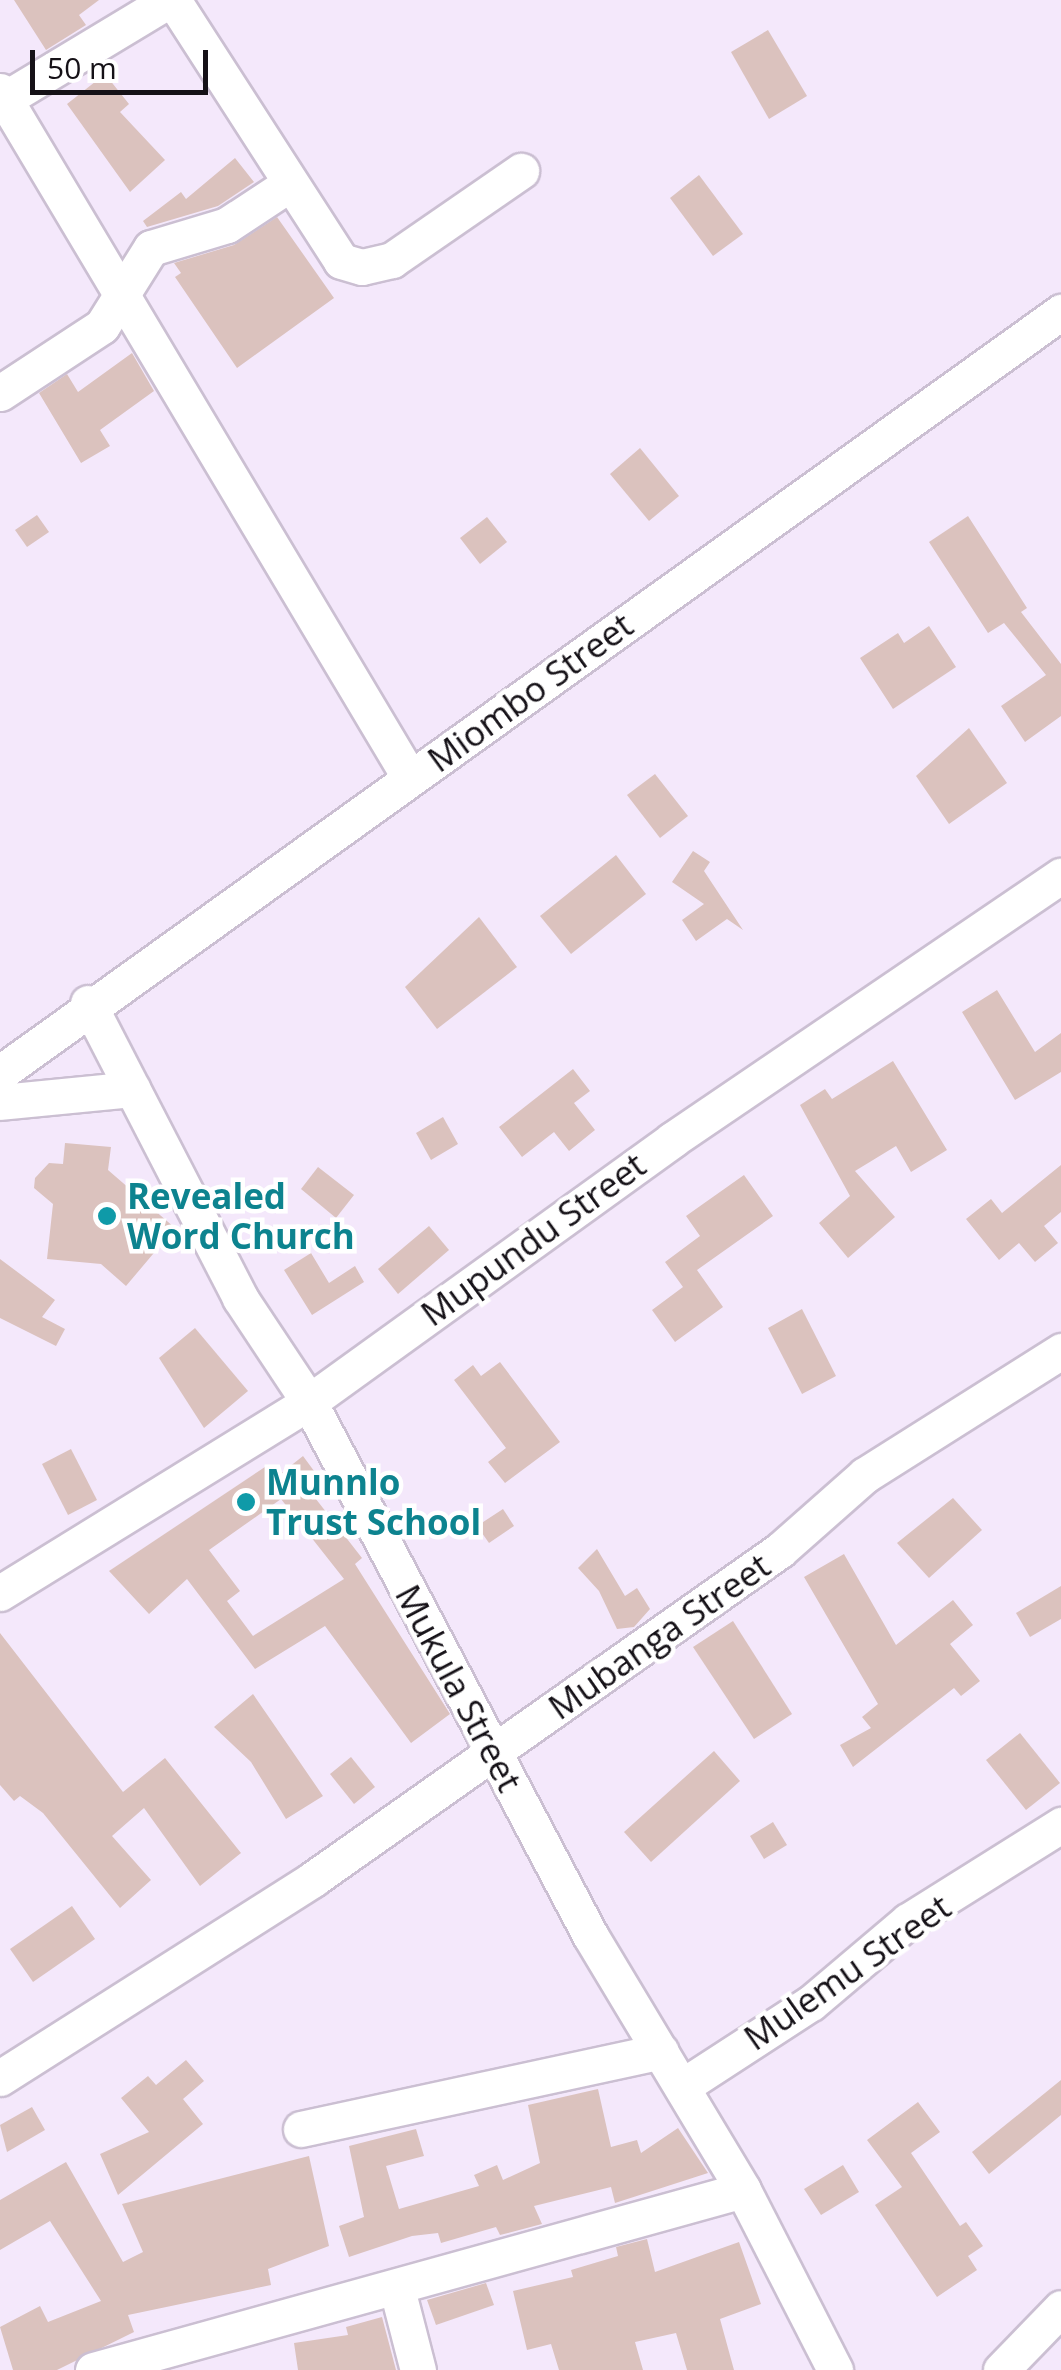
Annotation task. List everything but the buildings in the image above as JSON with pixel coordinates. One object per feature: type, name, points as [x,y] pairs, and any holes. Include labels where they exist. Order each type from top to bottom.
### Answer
[{"type":"street","points":[[410,778],[2,95],[171,0],[326,246],[362,268],[445,229],[522,171]]},
{"type":"street","points":[[0,393],[85,342],[122,295],[151,248],[227,225],[288,185]]},
{"type":"street","name":"Miombo Street","points":[[0,1073],[88,1004],[1061,312]]},
{"type":"street","name":"Mupundu Street","points":[[0,1593],[309,1402],[642,1161],[1061,876]]},
{"type":"street","name":"Mukula Street","points":[[88,1004],[240,1298],[309,1402],[494,1752],[743,2190],[835,2370]]},
{"type":"street","points":[[0,1102],[132,1089]]},
{"type":"street","name":"Mubanga Street","points":[[0,2078],[313,1880],[780,1550],[865,1475],[1061,1351]]},
{"type":"street","name":"Mulemu Street","points":[[683,2086],[812,2004],[908,1921],[1061,1825]]},
{"type":"street","points":[[301,2129],[661,2051]]},
{"type":"street","points":[[93,2370],[743,2190]]},
{"type":"street","points":[[396,2289],[418,2370]]},
{"type":"street","points":[[1001,2370],[1061,2308]]},
{"type":"place","name":"Revealed Word Church","points":[[107,1216]]},
{"type":"place","name":"Munnlo Trust School","points":[[246,1502]]}]
